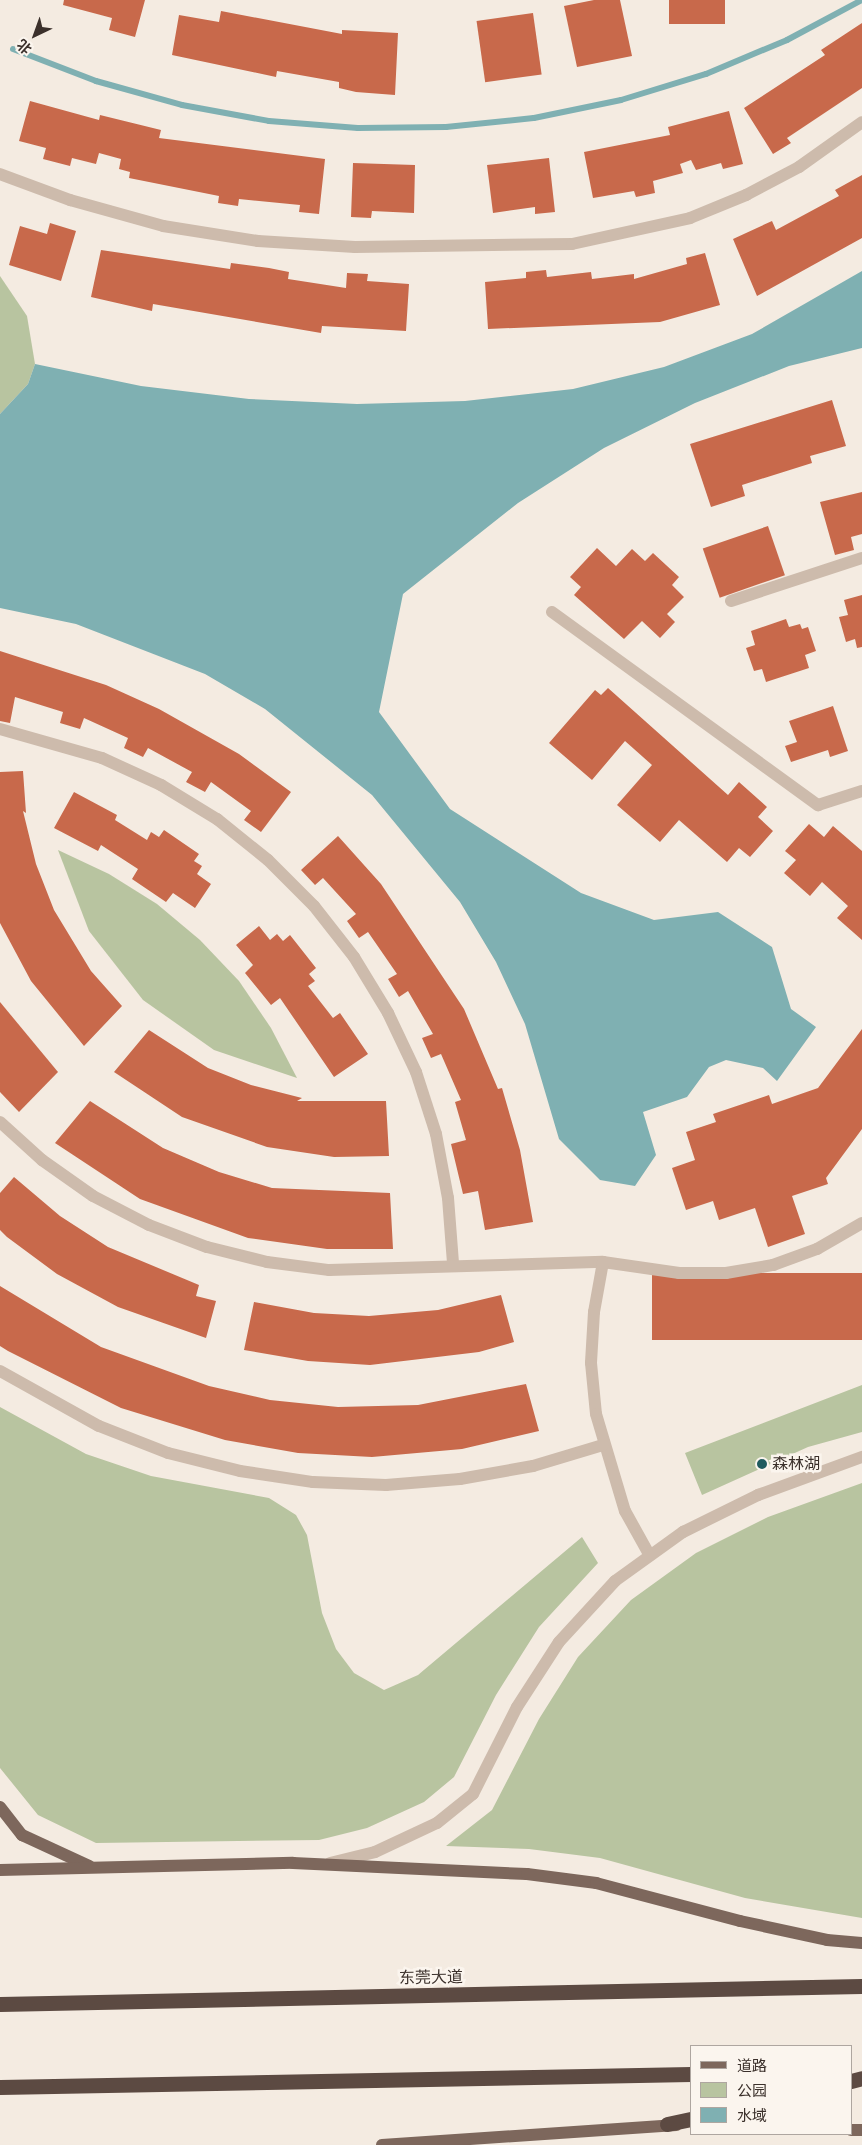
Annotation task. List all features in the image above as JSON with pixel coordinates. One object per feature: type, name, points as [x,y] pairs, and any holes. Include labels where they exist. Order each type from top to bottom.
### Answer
[{"type":"highway","name":"东莞大道","points":[[0,2004],[862,1986]]},
{"type":"highway","points":[[0,2088],[690,2074]]},
{"type":"highway","points":[[667,2124],[690,2119]]},
{"type":"main road","points":[[0,1807],[22,1835],[91,1867]]},
{"type":"main road","points":[[0,1870],[91,1867],[321,1865],[527,1874],[596,1882],[740,1921],[862,1943]]},
{"type":"main road","points":[[382,2145],[667,2124],[690,2125]]},
{"type":"street","points":[[0,174],[70,200],[163,226],[258,241],[355,247],[572,244],[690,218],[746,195],[799,167],[862,122]]},
{"type":"street","points":[[731,601],[862,558]]},
{"type":"street","points":[[552,612],[818,805],[862,791]]},
{"type":"street","points":[[0,729],[102,758],[162,785],[239,837],[314,906],[369,981],[416,1072],[446,1189],[453,1263]]},
{"type":"street","points":[[0,1122],[42,1160],[93,1196],[148,1224],[207,1247],[267,1262],[329,1270],[391,1270],[453,1263],[604,1262],[679,1273],[726,1274],[773,1265],[817,1249],[862,1223]]},
{"type":"street","points":[[604,1262],[594,1312],[591,1363],[603,1445],[626,1511],[650,1556]]},
{"type":"street","points":[[0,1371],[99,1426],[168,1453],[240,1471],[313,1482],[386,1485],[460,1479],[532,1466],[603,1445]]},
{"type":"street","points":[[321,1865],[375,1852],[437,1823],[473,1794],[517,1707],[559,1642],[615,1582],[683,1532],[758,1495],[862,1457]]},
{"type":"green space","points":[[0,276],[27,316],[35,364],[28,384],[0,414]]},
{"type":"green space","points":[[58,850],[109,874],[157,904],[200,940],[239,981],[271,1028],[297,1078],[214,1050],[143,1000],[89,931]]},
{"type":"green space","points":[[862,1385],[862,1432],[808,1447],[702,1495],[685,1453]]},
{"type":"green space","points":[[0,1407],[86,1454],[151,1476],[269,1498],[296,1515],[307,1535],[322,1613],[336,1649],[354,1673],[384,1690],[418,1675],[582,1537],[598,1563],[539,1627],[496,1695],[454,1777],[424,1802],[367,1828],[319,1840],[96,1843],[38,1815],[0,1768]]},
{"type":"green space","points":[[862,1483],[862,1918],[745,1898],[600,1858],[529,1849],[446,1846],[492,1810],[539,1719],[578,1657],[631,1600],[696,1553],[768,1517]]},
{"type":"water","points":[[862,271],[862,348],[789,366],[695,403],[604,448],[518,503],[403,594],[379,712],[450,809],[581,893],[654,920],[718,912],[772,947],[791,1009],[816,1027],[777,1081],[763,1068],[726,1060],[709,1067],[687,1097],[643,1112],[656,1155],[635,1186],[600,1180],[559,1139],[525,1024],[496,962],[460,902],[372,795],[265,709],[205,674],[76,624],[0,608],[0,414],[28,384],[35,364],[141,386],[249,399],[357,404],[465,401],[573,389],[664,367],[752,334]]},
{"type":"building","points":[[64,0],[145,0],[135,37],[109,30],[112,18],[63,5]]},
{"type":"building","points":[[594,0],[620,0],[632,56],[577,67],[564,6]]},
{"type":"building","points":[[669,0],[725,0],[725,24],[669,24]]},
{"type":"building","points":[[221,11],[342,34],[342,30],[398,33],[395,95],[356,92],[339,88],[339,82],[277,71],[276,77],[172,55],[179,15],[219,22]]},
{"type":"building","points":[[533,13],[542,74],[485,82],[477,21]]},
{"type":"building","points":[[862,23],[862,88],[787,138],[791,143],[773,154],[744,108],[825,55],[821,50]]},
{"type":"building","points":[[30,101],[99,120],[100,115],[161,130],[159,138],[325,159],[319,214],[299,212],[300,205],[239,199],[238,206],[218,203],[219,196],[129,178],[130,172],[119,169],[121,159],[99,153],[96,164],[72,158],[70,166],[43,159],[46,148],[19,141]]},
{"type":"building","points":[[729,111],[743,164],[723,169],[721,163],[696,170],[691,160],[680,164],[683,173],[653,181],[655,193],[636,197],[634,191],[593,198],[584,152],[670,135],[668,127]]},
{"type":"building","points":[[549,158],[555,212],[535,214],[535,207],[493,213],[487,165]]},
{"type":"building","points":[[353,163],[415,165],[414,213],[372,211],[371,218],[351,217]]},
{"type":"building","points":[[862,175],[862,238],[757,296],[733,239],[772,221],[776,230],[839,196],[835,190]]},
{"type":"building","points":[[50,223],[76,231],[61,281],[9,265],[20,226],[47,234]]},
{"type":"building","points":[[101,250],[230,269],[231,263],[269,268],[289,272],[288,279],[346,288],[347,273],[368,274],[367,281],[409,284],[406,331],[322,326],[321,333],[153,304],[152,311],[91,297]]},
{"type":"building","points":[[705,253],[720,305],[660,322],[488,329],[485,282],[526,278],[526,272],[546,270],[547,277],[591,272],[592,279],[634,274],[634,279],[687,264],[686,258]]},
{"type":"building","points":[[832,400],[846,446],[810,456],[812,463],[742,485],[745,496],[711,507],[690,444]]},
{"type":"building","points":[[862,492],[862,534],[851,537],[854,550],[835,555],[820,502]]},
{"type":"building","points":[[768,526],[785,575],[720,598],[703,548]]},
{"type":"building","points":[[597,548],[616,566],[632,549],[645,561],[653,553],[679,577],[672,585],[684,597],[667,614],[675,622],[660,638],[642,621],[624,639],[574,595],[581,587],[570,577]]},
{"type":"building","points":[[862,595],[862,647],[857,648],[855,639],[846,642],[839,617],[848,615],[844,600]]},
{"type":"building","points":[[786,619],[789,627],[800,624],[802,629],[808,627],[816,651],[805,655],[809,668],[766,682],[762,669],[754,671],[746,648],[755,645],[751,631]]},
{"type":"building","points":[[0,651],[106,685],[159,709],[239,754],[291,792],[261,832],[244,820],[251,811],[211,782],[205,792],[186,782],[192,772],[148,748],[143,757],[124,748],[128,738],[84,718],[80,729],[60,723],[63,712],[15,697],[10,723],[0,721]]},
{"type":"building","points":[[608,688],[728,795],[739,782],[767,807],[758,817],[773,831],[750,857],[739,848],[727,862],[679,820],[660,842],[617,805],[652,765],[625,741],[592,780],[549,743],[595,690],[601,695]]},
{"type":"building","points":[[833,706],[848,751],[830,757],[828,750],[791,762],[785,746],[797,742],[789,721]]},
{"type":"building","points":[[23,771],[26,813],[23,811],[36,864],[54,910],[91,971],[122,1006],[84,1046],[31,981],[0,923],[0,772]]},
{"type":"building","points":[[74,792],[117,815],[115,820],[147,840],[151,832],[159,837],[164,830],[199,854],[194,861],[202,866],[197,874],[211,884],[195,908],[173,893],[166,902],[132,879],[138,869],[101,845],[98,851],[54,828]]},
{"type":"building","points":[[809,824],[824,837],[833,826],[862,851],[862,940],[837,918],[848,906],[822,882],[810,896],[784,873],[796,860],[785,851]]},
{"type":"building","points":[[338,836],[381,884],[464,1009],[498,1089],[502,1088],[520,1150],[533,1222],[485,1230],[478,1191],[463,1194],[451,1144],[466,1140],[455,1102],[461,1100],[441,1054],[431,1058],[422,1038],[433,1034],[408,991],[399,997],[388,979],[397,974],[368,932],[359,938],[347,921],[356,914],[323,878],[315,885],[301,870]]},
{"type":"building","points":[[259,926],[270,940],[277,934],[283,941],[290,935],[316,968],[309,974],[315,981],[308,986],[333,1018],[340,1013],[368,1054],[334,1077],[280,998],[271,1005],[245,973],[253,965],[236,945]]},
{"type":"building","points":[[0,1002],[58,1072],[19,1112],[0,1092]]},
{"type":"building","points":[[862,1029],[862,1129],[826,1178],[828,1184],[792,1196],[805,1234],[768,1247],[755,1208],[719,1220],[713,1201],[686,1210],[672,1168],[695,1160],[686,1132],[716,1122],[713,1114],[769,1095],[772,1104],[818,1088]]},
{"type":"building","points":[[149,1030],[208,1068],[251,1085],[302,1098],[297,1101],[386,1101],[389,1156],[334,1157],[267,1147],[182,1117],[114,1072]]},
{"type":"building","points":[[90,1101],[163,1148],[219,1172],[272,1188],[390,1193],[393,1249],[327,1249],[248,1238],[140,1199],[55,1143]]},
{"type":"building","points":[[14,1177],[60,1216],[108,1247],[199,1285],[196,1296],[216,1301],[206,1338],[118,1307],[57,1274],[7,1237],[0,1230],[0,1193]]},
{"type":"building","points":[[652,1273],[862,1273],[862,1340],[652,1340]]},
{"type":"building","points":[[0,1286],[101,1347],[209,1386],[270,1400],[338,1407],[418,1405],[526,1384],[539,1431],[462,1449],[372,1457],[298,1453],[225,1440],[121,1408],[0,1346]]},
{"type":"building","points":[[501,1295],[514,1342],[479,1352],[370,1365],[308,1361],[244,1350],[254,1302],[314,1313],[369,1316],[438,1310]]},
{"type":"waterway","points":[[13,49],[96,81],[182,105],[269,121],[358,128],[446,127],[534,118],[621,100],[706,74],[787,40],[862,0]]},
{"type":"place","name":"森林湖","points":[[762,1464]]}]
